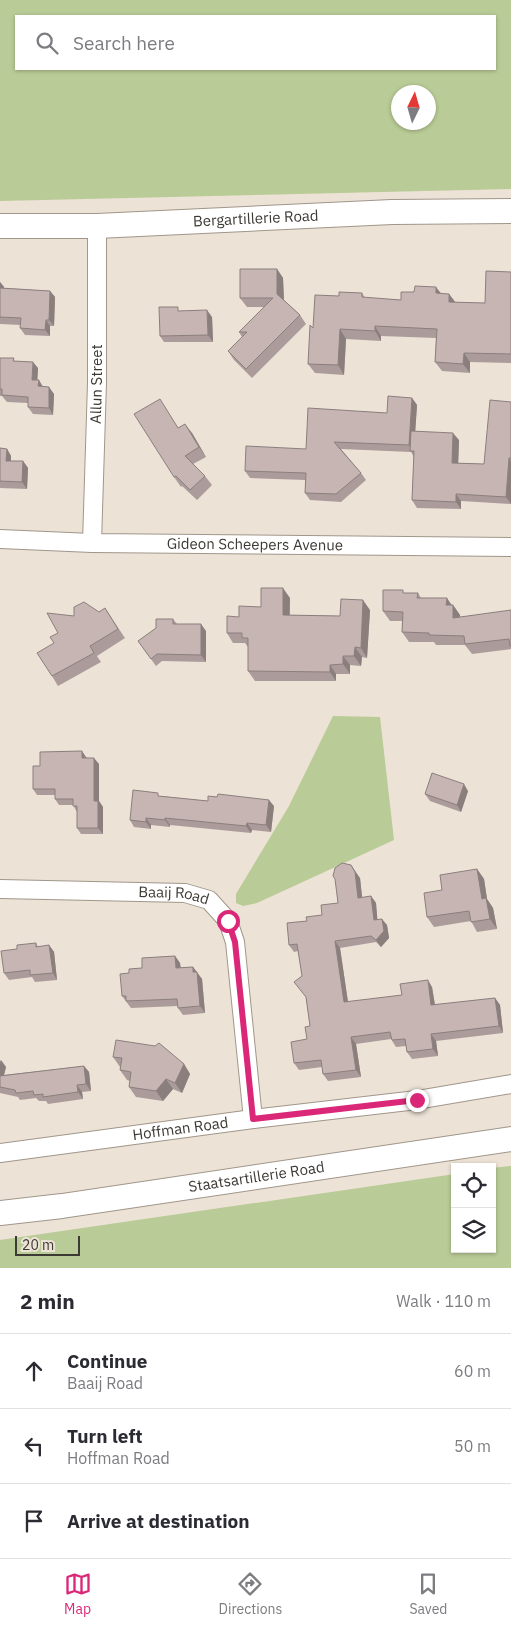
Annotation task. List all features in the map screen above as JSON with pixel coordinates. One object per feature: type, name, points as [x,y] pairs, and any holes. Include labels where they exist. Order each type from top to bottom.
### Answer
[{"type":"street","name":"Bergartillerie Road","points":[[0,226],[97,226],[392,212],[511,211]]},
{"type":"street","name":"Allun Street","points":[[92,543],[97,383],[97,226]]},
{"type":"street","name":"Gideon Scheepers Avenue","points":[[0,539],[92,543],[511,547]]},
{"type":"street","name":"Baaij Road","points":[[0,889],[185,893],[209,900],[228,921],[235,942],[253,1119]]},
{"type":"street","name":"Hoffman Road","points":[[0,1153],[253,1119],[417,1100],[511,1084]]},
{"type":"street","name":"Staatsartillerie Road","points":[[0,1213],[62,1206],[511,1139]]},
{"type":"green space","points":[[0,0],[511,0],[511,189],[0,201]]},
{"type":"green space","points":[[333,716],[380,717],[394,840],[257,903],[243,906],[236,903],[236,894],[289,806]]},
{"type":"green space","points":[[511,1166],[511,1268],[0,1268],[0,1240],[451,1175],[451,1253],[496,1253],[496,1168]]},
{"type":"building","points":[[240,269],[277,269],[277,294],[300,315],[246,369],[228,351],[247,332],[239,332],[273,298],[240,298]]},
{"type":"building","points":[[486,271],[511,272],[511,354],[464,353],[463,364],[435,362],[437,329],[375,326],[375,331],[340,329],[338,365],[308,364],[310,325],[313,328],[315,295],[339,296],[339,292],[362,293],[362,297],[401,300],[401,292],[414,292],[415,286],[436,287],[436,293],[449,294],[449,302],[485,303]]},
{"type":"building","points":[[0,288],[50,291],[49,320],[46,320],[45,330],[20,328],[21,318],[0,317]]},
{"type":"building","points":[[159,307],[178,307],[178,311],[207,310],[208,335],[160,336]]},
{"type":"building","points":[[0,358],[14,358],[13,361],[33,362],[32,380],[39,380],[38,386],[49,387],[49,408],[28,407],[28,397],[2,395],[2,389],[0,389]]},
{"type":"building","points":[[388,396],[412,398],[409,445],[334,442],[361,473],[336,494],[305,493],[306,473],[245,471],[246,446],[306,449],[308,408],[387,413]]},
{"type":"building","points":[[160,399],[178,428],[185,424],[199,447],[185,456],[205,476],[190,490],[176,476],[174,477],[134,414]]},
{"type":"building","points":[[490,400],[511,402],[511,458],[509,458],[506,497],[456,494],[456,502],[412,500],[414,451],[410,451],[411,431],[453,433],[452,463],[484,464]]},
{"type":"building","points":[[0,448],[7,449],[6,461],[23,461],[22,482],[0,481]]},
{"type":"building","points":[[261,588],[283,588],[283,615],[340,616],[341,599],[363,600],[361,648],[355,647],[354,656],[343,656],[343,664],[330,665],[330,672],[248,671],[248,638],[242,638],[242,633],[227,633],[227,616],[239,617],[239,606],[261,607]]},
{"type":"building","points":[[383,590],[403,590],[403,593],[418,593],[417,598],[447,598],[446,605],[453,605],[453,618],[511,610],[511,646],[509,639],[465,644],[464,636],[402,632],[403,612],[383,611]]},
{"type":"building","points":[[84,602],[99,612],[105,608],[118,629],[90,646],[94,653],[52,676],[37,653],[54,643],[50,637],[58,633],[47,613],[74,616],[74,607]]},
{"type":"building","points":[[156,619],[173,619],[173,624],[201,624],[201,655],[157,654],[151,659],[138,641],[156,628]]},
{"type":"building","points":[[82,751],[82,758],[94,758],[94,801],[98,801],[98,828],[77,828],[77,806],[73,806],[73,799],[55,799],[55,789],[33,789],[33,766],[40,766],[40,752]]},
{"type":"building","points":[[432,773],[464,784],[457,805],[425,794]]},
{"type":"building","points":[[133,790],[158,793],[158,796],[208,801],[208,796],[217,797],[218,794],[269,800],[266,825],[247,823],[246,826],[165,818],[165,820],[146,818],[146,822],[130,820]]},
{"type":"building","points":[[342,863],[351,865],[355,872],[358,898],[371,896],[374,920],[382,919],[384,931],[376,940],[371,936],[335,941],[344,1002],[402,995],[400,984],[428,980],[431,1005],[495,998],[499,1026],[431,1034],[433,1049],[407,1052],[405,1039],[392,1040],[390,1032],[351,1037],[356,1070],[323,1074],[321,1060],[294,1063],[291,1042],[307,1039],[305,1027],[310,1026],[306,997],[294,982],[302,976],[297,944],[289,945],[287,923],[307,921],[306,917],[322,915],[321,905],[338,903],[333,876],[335,868]]},
{"type":"building","points":[[477,869],[482,899],[486,898],[490,919],[471,922],[469,911],[427,917],[424,893],[442,890],[440,875]]},
{"type":"building","points":[[36,943],[36,947],[49,945],[53,973],[30,975],[30,970],[4,973],[1,951],[17,949],[17,945]]},
{"type":"building","points":[[175,956],[176,968],[193,967],[193,972],[197,972],[200,1006],[178,1008],[177,999],[126,1001],[126,996],[122,996],[120,974],[129,973],[129,969],[142,968],[142,958]]},
{"type":"building","points":[[116,1040],[155,1046],[159,1043],[184,1064],[175,1083],[166,1079],[156,1091],[129,1087],[131,1072],[120,1070],[122,1058],[113,1057]]},
{"type":"building","points":[[84,1066],[86,1084],[77,1085],[78,1092],[43,1097],[43,1094],[34,1095],[33,1091],[16,1093],[15,1090],[0,1087],[0,1076]]},
{"type":"route","points":[[228,921],[235,942],[236,972],[253,1119],[417,1100]]}]
